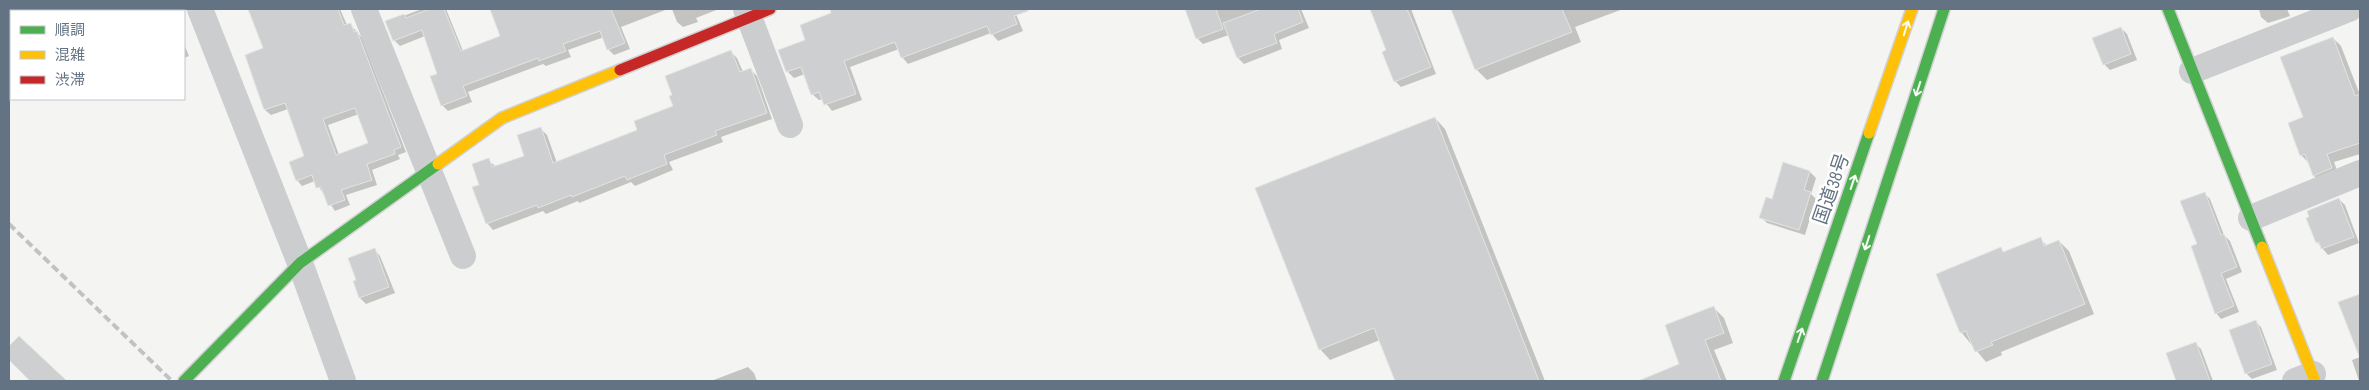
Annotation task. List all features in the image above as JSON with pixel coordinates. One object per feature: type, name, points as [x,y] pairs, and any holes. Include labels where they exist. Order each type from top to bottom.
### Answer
[{"type":"main road","name":"国道38号","points":[[1784,381],[1912,9]]},
{"type":"main road","points":[[1822,381],[1944,9]]},
{"type":"main road","points":[[2168,9],[2251,218],[2308,379]]},
{"type":"main road","points":[[184,381],[300,263],[502,118],[755,12]]},
{"type":"street","points":[[200,9],[300,263],[343,381]]},
{"type":"street","points":[[364,9],[463,256]]},
{"type":"street","points":[[2192,71],[2349,9]]},
{"type":"street","points":[[755,12],[790,125]]},
{"type":"street","points":[[2251,218],[2360,173]]},
{"type":"building","points":[[248,9],[338,9],[344,25],[351,23],[354,32],[357,31],[401,147],[394,150],[395,154],[367,164],[372,180],[341,190],[345,200],[328,206],[321,187],[316,188],[312,175],[296,181],[289,162],[304,156],[285,103],[264,110],[245,55],[263,48]],"holes":[[[355,108],[368,143],[336,155],[323,119]]]},
{"type":"building","points":[[430,9],[444,9],[461,51],[500,36],[490,9],[611,9],[625,43],[607,50],[600,31],[563,44],[566,51],[539,61],[538,58],[463,86],[467,96],[441,106],[430,76],[437,74],[422,30],[393,41],[385,21],[404,14],[406,18]]},
{"type":"building","points":[[830,9],[1027,9],[1028,11],[1014,16],[1017,24],[991,35],[987,26],[901,58],[895,42],[844,61],[856,94],[824,105],[819,92],[811,95],[801,67],[786,72],[778,50],[805,40],[800,25],[831,13]]},
{"type":"building","points":[[1185,9],[1216,9],[1223,29],[1196,39]]},
{"type":"building","points":[[1261,9],[1298,9],[1303,22],[1274,34],[1277,43],[1237,58],[1223,23]]},
{"type":"building","points":[[1370,9],[1407,9],[1431,67],[1394,82],[1382,52],[1386,50]]},
{"type":"building","points":[[1451,9],[1562,9],[1572,32],[1475,70]]},
{"type":"building","points":[[2121,27],[2131,54],[2103,65],[2092,38]]},
{"type":"building","points":[[2333,37],[2355,96],[2360,94],[2360,143],[2327,154],[2332,168],[2313,176],[2305,154],[2300,156],[2288,123],[2303,117],[2280,57]]},
{"type":"building","points":[[731,50],[740,72],[751,68],[767,113],[715,131],[717,135],[664,155],[667,164],[627,180],[625,176],[572,197],[571,195],[538,208],[537,205],[486,224],[472,187],[479,185],[472,164],[489,158],[492,167],[524,156],[517,135],[541,127],[553,163],[637,130],[634,121],[673,106],[669,96],[672,95],[665,76]]},
{"type":"building","points":[[1435,117],[1539,381],[1395,381],[1374,328],[1319,350],[1255,188]]},
{"type":"building","points":[[1783,162],[1810,171],[1804,190],[1811,192],[1799,230],[1759,218],[1766,197],[1772,199]]},
{"type":"building","points":[[2205,192],[2221,235],[2224,234],[2237,267],[2221,273],[2234,306],[2215,314],[2191,246],[2197,244],[2180,201]]},
{"type":"building","points":[[2339,198],[2354,237],[2321,249],[2319,242],[2316,243],[2306,218],[2309,217],[2307,211]]},
{"type":"building","points":[[2041,237],[2044,246],[2059,240],[2085,304],[1991,342],[1993,345],[1975,352],[1966,331],[1960,333],[1936,274],[2001,247],[2003,252]]},
{"type":"building","points":[[375,248],[389,287],[359,298],[353,281],[356,280],[348,258]]},
{"type":"building","points":[[2360,294],[2360,356],[2359,356],[2338,302]]},
{"type":"building","points":[[1714,306],[1724,333],[1705,340],[1721,381],[1638,381],[1679,364],[1665,325]]},
{"type":"building","points":[[2256,320],[2272,364],[2245,374],[2229,330]]},
{"type":"building","points":[[19,336],[67,381],[30,381],[9,360],[9,346]]},
{"type":"building","points":[[2196,342],[2210,381],[2176,381],[2166,353]]},
{"type":"railway","points":[[9,224],[172,381]]},
{"type":"traffic: fast","points":[[1822,381],[1944,9]]},
{"type":"traffic: fast","points":[[2168,9],[2262,247]]},
{"type":"traffic: fast","points":[[1784,381],[1869,133]]},
{"type":"traffic: fast","points":[[184,381],[300,263],[438,164]]},
{"type":"traffic: slow","points":[[1869,133],[1912,9]]},
{"type":"traffic: slow","points":[[438,164],[502,118],[620,70]]},
{"type":"traffic: slow","points":[[2262,247],[2315,381]]},
{"type":"traffic: jam","points":[[620,70],[770,9]]}]
